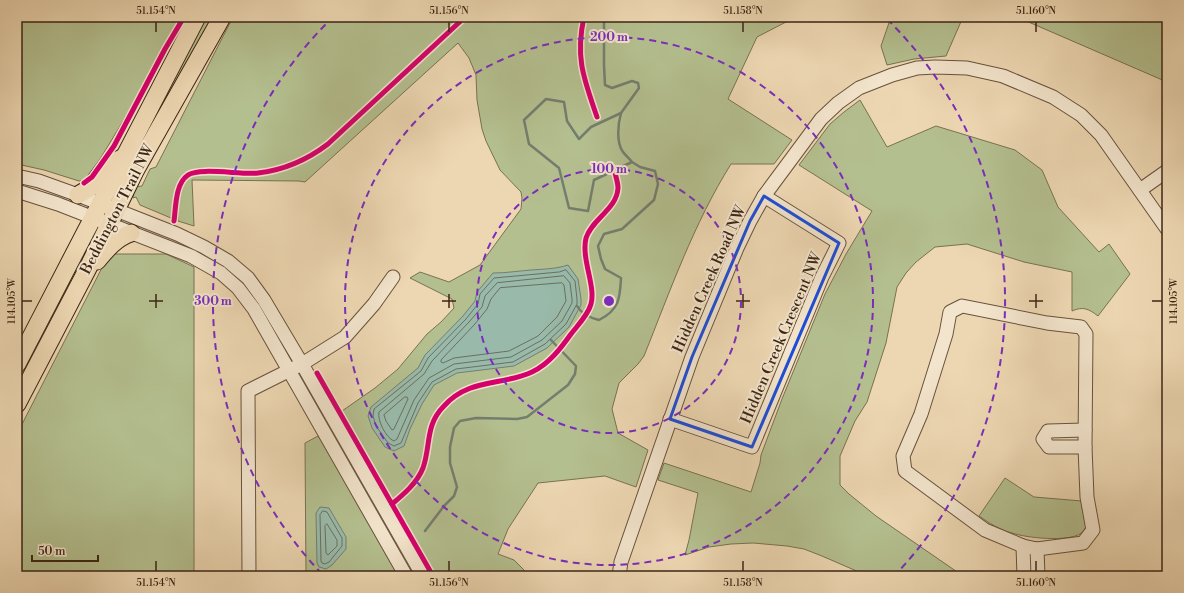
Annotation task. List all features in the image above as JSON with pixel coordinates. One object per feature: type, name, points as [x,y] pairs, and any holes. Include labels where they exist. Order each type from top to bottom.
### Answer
[{"type":"main road","name":"Beddington Trail NW","points":[[17,364],[197,17]]},
{"type":"main road","name":"Beddington Trail NW","points":[[17,404],[153,138],[222,17]]},
{"type":"main road","points":[[78,195],[90,188],[108,164],[124,157]]},
{"type":"main road","points":[[86,270],[98,261],[114,242],[122,236],[131,233]]},
{"type":"street","name":"Hidden Creek Road NW","points":[[619,576],[621,562],[692,357],[737,248],[764,196],[807,136],[821,119],[838,103],[859,88],[892,75],[917,68],[967,68],[1003,76],[1053,97],[1081,115],[1101,135],[1167,230]]},
{"type":"street","points":[[1140,190],[1167,172]]},
{"type":"street","points":[[17,176],[39,181],[78,195],[96,211]]},
{"type":"street","points":[[17,191],[58,204],[96,211],[112,217],[177,234],[228,261],[248,278],[264,300],[302,364],[423,576]]},
{"type":"street","name":"Hidden Creek Crescent NW","points":[[670,419],[752,447],[822,277],[839,244],[764,196]]},
{"type":"street","points":[[112,217],[131,233],[170,246],[222,273],[238,288],[254,309],[406,576]]},
{"type":"street","points":[[249,576],[248,391],[302,364],[345,337],[374,304],[393,277]]},
{"type":"street","points":[[238,288],[248,278]]},
{"type":"street","points":[[962,306],[1046,323],[1081,327],[1086,334],[1085,430],[1087,497],[1093,530],[1083,543],[1037,549],[1023,546],[985,530],[905,471],[903,456],[921,414],[946,334],[950,312],[962,306]]},
{"type":"street","points":[[1085,430],[1048,431],[1043,439],[1049,447],[1085,447]]},
{"type":"street","points":[[340,461],[353,453]]},
{"type":"street","points":[[1023,546],[1024,576]]},
{"type":"street","points":[[1037,549],[1038,576]]},
{"type":"highlighted area","points":[[764,196],[839,243],[752,447],[670,419],[692,357],[750,221]]},
{"type":"green space","points":[[17,17],[181,17],[131,108],[88,179],[79,181],[44,170],[17,164]]},
{"type":"green space","points":[[203,17],[213,17],[169,95],[165,93]]},
{"type":"green space","points":[[233,17],[817,17],[786,22],[757,37],[728,99],[792,140],[774,164],[731,164],[705,210],[694,234],[673,282],[644,356],[619,383],[612,409],[618,433],[648,450],[636,487],[605,476],[538,483],[508,529],[498,554],[514,560],[530,576],[435,576],[342,411],[375,388],[398,369],[427,334],[454,308],[452,299],[410,278],[420,272],[449,282],[480,265],[521,209],[521,192],[500,170],[486,141],[482,129],[477,100],[476,75],[469,58],[458,43],[305,182],[192,180],[194,226],[178,221],[181,192],[183,186],[189,178],[186,175],[179,185],[175,207],[171,218],[140,205],[136,197],[133,198],[134,187],[142,186],[150,169],[156,167]]},
{"type":"green space","points":[[891,17],[963,17],[946,56],[914,59],[887,65],[881,46]]},
{"type":"green space","points":[[1017,17],[1167,17],[1167,82]]},
{"type":"green space","points":[[860,100],[887,147],[936,126],[1015,150],[1042,170],[1058,207],[1099,252],[1109,244],[1130,274],[1098,316],[1086,309],[1072,311],[1072,272],[1024,262],[967,244],[935,247],[916,262],[906,273],[897,287],[886,343],[867,402],[855,421],[840,456],[840,485],[876,516],[963,576],[868,576],[804,549],[753,543],[709,547],[685,555],[698,493],[658,480],[664,463],[751,492],[761,455],[825,294],[846,254],[872,211],[799,165],[830,124]]},
{"type":"green space","points":[[109,254],[166,254],[194,267],[194,576],[17,576],[17,434]]},
{"type":"green space","points":[[320,435],[401,576],[306,576],[305,443]]},
{"type":"green space","points":[[1005,478],[1034,497],[1082,501],[1086,527],[1081,534],[1056,539],[1019,535],[991,524],[979,516]]},
{"type":"water","points":[[568,265],[578,279],[581,299],[581,305],[569,327],[547,348],[514,366],[457,373],[434,385],[422,404],[404,446],[394,451],[385,447],[372,428],[368,416],[371,407],[418,368],[425,355],[463,316],[475,301],[477,292],[493,273],[550,269]]},
{"type":"water","points":[[320,507],[329,508],[346,537],[346,549],[332,565],[326,569],[319,567],[317,563],[316,513]]},
{"type":"waterway","points":[[577,306],[584,314],[599,320],[611,312],[617,303],[620,292],[621,278],[605,269],[598,246],[604,234],[622,229],[654,200],[658,184],[655,171],[640,167],[632,162],[594,180],[588,211],[569,208],[559,168],[529,144],[524,120],[546,99],[564,102],[567,121],[579,139],[591,127],[621,113],[639,88],[638,83],[632,81],[612,88],[605,85],[604,23],[608,17]]},
{"type":"waterway","points":[[621,113],[618,128],[619,143],[623,152],[632,162]]},
{"type":"waterway","points":[[425,531],[444,506],[454,496],[457,487],[450,463],[450,447],[454,428],[460,421],[476,418],[517,419],[527,417],[568,385],[575,374],[576,366],[551,340]]},
{"type":"cycle path","points":[[84,183],[92,177],[114,146],[165,49],[184,17]]},
{"type":"cycle path","points":[[174,221],[178,190],[188,175],[211,171],[251,173],[268,172],[286,167],[312,155],[328,144],[465,17]]},
{"type":"cycle path","points":[[584,17],[580,45],[582,68],[597,117]]},
{"type":"cycle path","points":[[392,504],[410,488],[423,468],[431,428],[438,413],[444,406],[464,391],[521,376],[538,369],[544,365],[563,345],[585,316],[590,308],[592,297],[592,289],[585,255],[586,238],[593,225],[609,208],[617,195],[618,186],[615,173]]},
{"type":"cycle path","points":[[317,373],[433,576]]}]
